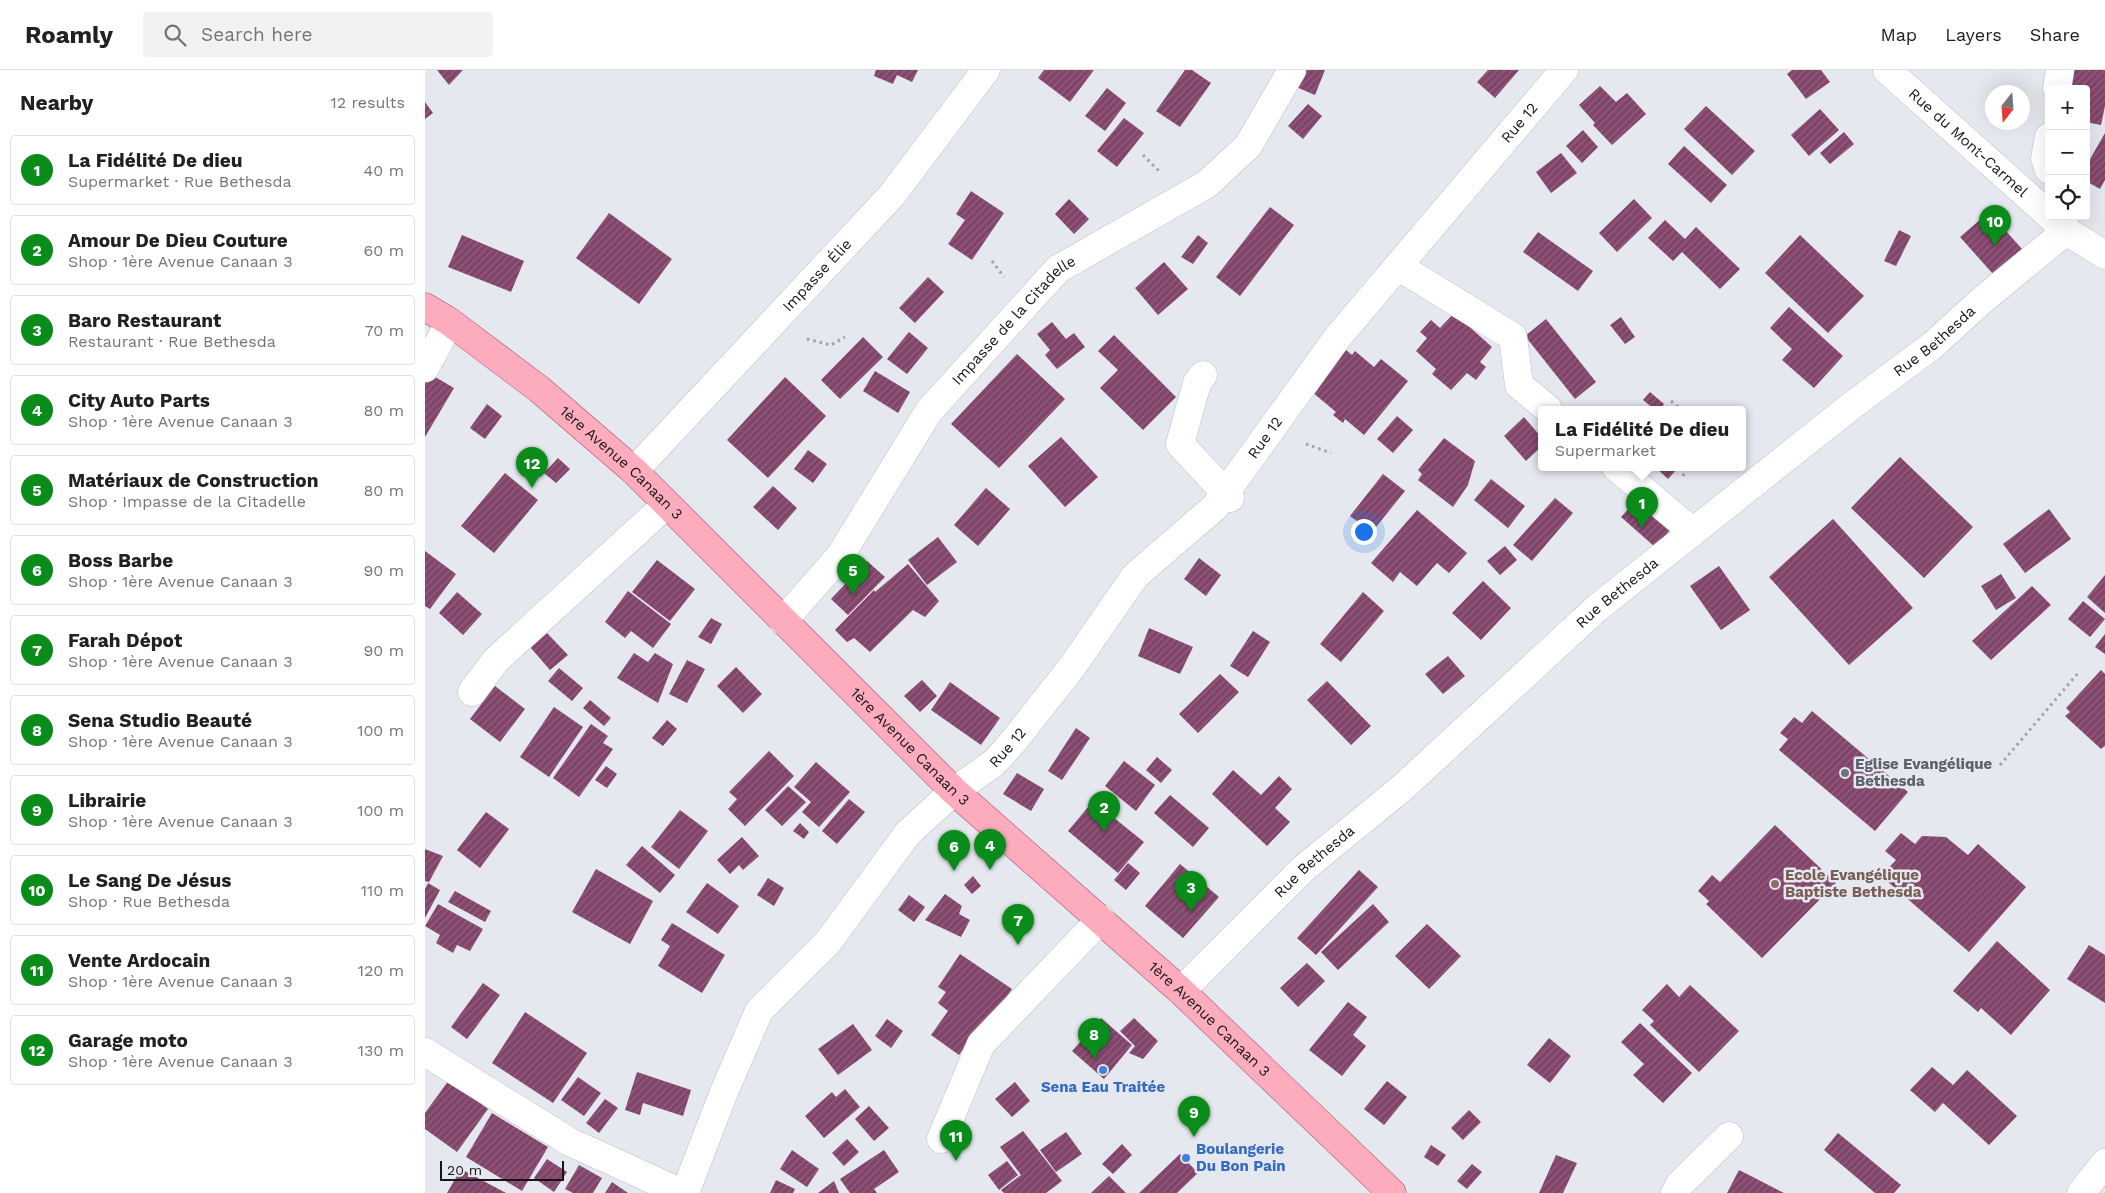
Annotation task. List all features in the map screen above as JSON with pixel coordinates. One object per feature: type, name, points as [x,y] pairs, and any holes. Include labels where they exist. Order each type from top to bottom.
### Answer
[{"type":"main road","name":"1ère Avenue Canaan 3","points":[[425,307],[450,322],[539,389],[634,471],[954,791],[1101,918],[1181,991],[1392,1193]]},
{"type":"street","name":"Impasse Élie","points":[[634,471],[892,195],[986,70]]},
{"type":"street","name":"Impasse de la Citadelle","points":[[783,621],[840,556],[929,411],[1058,269],[1207,184],[1248,146],[1292,70]]},
{"type":"street","name":"Rue 12","points":[[684,1193],[759,1010],[828,942],[908,833],[954,791],[994,763],[1012,743],[1073,667],[1135,576],[1227,496],[1337,338],[1564,70]]},
{"type":"street","name":"Rue du Mont-Carmel","points":[[1887,70],[2045,209]]},
{"type":"street","points":[[2058,85],[2060,70]]},
{"type":"street","name":"Rue du Mont-Carmel","points":[[2057,220],[2105,255]]},
{"type":"street","name":"Rue Bethesda","points":[[1181,991],[1305,868],[1402,788],[1597,608],[1850,407],[1933,345],[1980,302],[2057,220]]},
{"type":"street","points":[[1398,266],[1513,337],[1519,384],[1545,406]]},
{"type":"street","points":[[425,368],[450,322]]},
{"type":"street","points":[[1203,375],[1197,383],[1180,444],[1227,496]]},
{"type":"street","points":[[1621,471],[1693,532]]},
{"type":"street","points":[[472,692],[496,660],[666,505]]},
{"type":"street","points":[[941,1139],[981,1044],[1101,918]]},
{"type":"street","points":[[425,1052],[570,1142],[684,1193]]},
{"type":"street","points":[[1675,1193],[1680,1184],[1729,1136]]},
{"type":"street","points":[[2081,1193],[2105,1163]]},
{"type":"path","points":[[1671,402],[1677,406]]},
{"type":"path","points":[[2000,765],[2078,673]]},
{"type":"building","points":[[437,70],[463,70],[449,85]]},
{"type":"building","points":[[876,70],[918,70],[912,82],[897,75],[893,84],[874,76]]},
{"type":"building","points":[[1044,70],[1094,70],[1070,102],[1038,78]]},
{"type":"building","points":[[1185,70],[1192,70],[1211,83],[1180,127],[1156,111]]},
{"type":"building","points":[[1303,70],[1325,70],[1315,95],[1296,87]]},
{"type":"building","points":[[1488,70],[1519,70],[1495,98],[1477,82]]},
{"type":"building","points":[[1792,70],[1821,70],[1830,82],[1806,99],[1787,74]]},
{"type":"building","points":[[2073,70],[2105,70],[2105,106],[2101,125],[2090,123],[2090,85],[2070,85]]},
{"type":"building","points":[[1600,86],[1616,102],[1627,93],[1646,114],[1612,145],[1593,125],[1595,123],[1579,105]]},
{"type":"building","points":[[1107,88],[1126,103],[1105,131],[1085,116]]},
{"type":"building","points":[[425,102],[433,113],[425,119]]},
{"type":"building","points":[[1308,104],[1322,116],[1303,139],[1288,126]]},
{"type":"building","points":[[1706,106],[1755,151],[1732,175],[1684,129]]},
{"type":"building","points":[[1820,109],[1839,130],[1809,156],[1791,135]]},
{"type":"building","points":[[1124,118],[1144,133],[1117,167],[1097,151]]},
{"type":"building","points":[[1583,130],[1598,147],[1582,163],[1566,146]]},
{"type":"building","points":[[1844,132],[1854,144],[1830,164],[1820,153]]},
{"type":"building","points":[[2105,133],[2105,180],[2100,189],[2090,183],[2090,159]]},
{"type":"building","points":[[1684,146],[1727,185],[1711,203],[1668,164]]},
{"type":"building","points":[[1561,153],[1577,173],[1551,193],[1536,172]]},
{"type":"building","points":[[971,191],[1004,213],[972,260],[948,244],[965,220],[956,214]]},
{"type":"building","points":[[1069,199],[1089,219],[1074,234],[1055,214]]},
{"type":"building","points":[[1634,199],[1652,218],[1617,252],[1599,233]]},
{"type":"building","points":[[1270,207],[1294,225],[1240,296],[1216,277]]},
{"type":"building","points":[[1989,212],[2022,249],[1993,274],[1960,237]]},
{"type":"building","points":[[609,213],[672,259],[639,304],[576,258]]},
{"type":"building","points":[[1665,220],[1685,239],[1696,227],[1740,269],[1720,289],[1682,252],[1673,261],[1648,238]]},
{"type":"building","points":[[1899,230],[1911,236],[1896,266],[1884,261]]},
{"type":"building","points":[[1538,232],[1593,271],[1578,291],[1523,252]]},
{"type":"building","points":[[462,235],[524,261],[511,292],[448,267]]},
{"type":"building","points":[[1198,235],[1208,243],[1193,264],[1181,257]]},
{"type":"building","points":[[1800,235],[1864,296],[1828,333],[1765,273]]},
{"type":"building","points":[[1164,262],[1188,289],[1158,315],[1135,288]]},
{"type":"building","points":[[928,277],[944,292],[915,323],[899,308]]},
{"type":"building","points":[[1789,307],[1843,356],[1814,388],[1782,360],[1792,349],[1770,328]]},
{"type":"building","points":[[1454,313],[1492,347],[1480,362],[1486,367],[1476,380],[1467,373],[1451,390],[1432,374],[1436,369],[1416,351],[1427,338],[1420,332],[1431,320],[1440,328]]},
{"type":"building","points":[[1621,317],[1635,337],[1625,344],[1610,325]]},
{"type":"building","points":[[1546,319],[1596,382],[1575,399],[1525,336]]},
{"type":"building","points":[[1052,322],[1066,339],[1074,333],[1085,347],[1057,369],[1045,355],[1050,350],[1037,334]]},
{"type":"building","points":[[909,332],[928,348],[907,374],[887,359]]},
{"type":"building","points":[[1114,335],[1176,397],[1143,430],[1100,388],[1118,370],[1098,351]]},
{"type":"building","points":[[863,337],[883,357],[840,399],[821,380]]},
{"type":"building","points":[[1346,350],[1352,355],[1355,351],[1374,367],[1381,359],[1408,381],[1364,435],[1345,419],[1343,423],[1333,415],[1336,412],[1312,392]]},
{"type":"building","points":[[1017,354],[1065,399],[999,468],[951,424]]},
{"type":"building","points":[[875,371],[910,392],[898,413],[863,391]]},
{"type":"building","points":[[430,374],[454,388],[425,437],[425,383]]},
{"type":"building","points":[[785,377],[826,416],[768,478],[727,440]]},
{"type":"building","points":[[1650,392],[1664,404],[1662,406],[1650,406],[1643,400]]},
{"type":"building","points":[[487,404],[502,416],[485,439],[470,428]]},
{"type":"building","points":[[1397,416],[1413,430],[1393,453],[1377,439]]},
{"type":"building","points":[[1524,417],[1538,433],[1538,450],[1526,461],[1504,436]]},
{"type":"building","points":[[1061,437],[1098,477],[1065,507],[1028,466]]},
{"type":"building","points":[[1444,438],[1475,461],[1468,485],[1453,507],[1418,480],[1422,474],[1418,470]]},
{"type":"building","points":[[808,450],[827,464],[813,483],[794,469]]},
{"type":"building","points":[[1900,457],[1973,527],[1924,578],[1851,508]]},
{"type":"building","points":[[558,458],[570,469],[556,483],[544,473]]},
{"type":"building","points":[[1659,471],[1675,471],[1668,479]]},
{"type":"building","points":[[505,473],[538,500],[494,553],[461,526]]},
{"type":"building","points":[[1383,474],[1405,491],[1372,532],[1350,516]]},
{"type":"building","points":[[1491,479],[1525,506],[1508,528],[1474,500]]},
{"type":"building","points":[[773,486],[797,508],[778,530],[753,507]]},
{"type":"building","points":[[986,488],[1010,509],[978,546],[954,525]]},
{"type":"building","points":[[1555,498],[1573,513],[1532,561],[1513,545]]},
{"type":"building","points":[[1638,498],[1672,528],[1655,547],[1621,517]]},
{"type":"building","points":[[2049,509],[2071,539],[2025,573],[2003,544]]},
{"type":"building","points":[[1417,510],[1467,553],[1449,573],[1437,563],[1417,586],[1400,572],[1393,582],[1371,563]]},
{"type":"building","points":[[1833,519],[1913,608],[1849,665],[1769,577]]},
{"type":"building","points":[[938,537],[957,562],[927,585],[908,560]]},
{"type":"building","points":[[1505,546],[1517,560],[1500,575],[1487,561]]},
{"type":"building","points":[[425,551],[456,574],[430,609],[425,606]]},
{"type":"building","points":[[1199,558],[1221,575],[1206,596],[1184,579]]},
{"type":"building","points":[[657,560],[695,589],[670,621],[632,592]]},
{"type":"building","points":[[867,561],[885,577],[848,615],[831,599]]},
{"type":"building","points":[[908,564],[939,601],[925,617],[913,610],[870,652],[854,638],[847,642],[835,630],[874,590],[875,592]]},
{"type":"building","points":[[1719,566],[1750,610],[1721,630],[1690,586]]},
{"type":"building","points":[[2001,574],[2016,598],[1996,610],[1981,586]]},
{"type":"building","points":[[2105,575],[2105,613],[2087,597]]},
{"type":"building","points":[[1483,581],[1511,608],[1481,640],[1452,613]]},
{"type":"building","points":[[2032,586],[2051,605],[1991,660],[1972,641]]},
{"type":"building","points":[[628,591],[671,624],[653,648],[631,631],[625,638],[605,622]]},
{"type":"building","points":[[457,592],[482,614],[463,635],[439,613]]},
{"type":"building","points":[[1363,592],[1384,611],[1341,662],[1320,644]]},
{"type":"building","points":[[2083,601],[2105,619],[2090,637],[2068,619]]},
{"type":"building","points":[[711,618],[722,624],[711,644],[698,637]]},
{"type":"building","points":[[1149,628],[1193,647],[1180,674],[1138,656]]},
{"type":"building","points":[[1253,631],[1270,642],[1248,677],[1230,666]]},
{"type":"building","points":[[547,633],[568,655],[550,670],[530,647]]},
{"type":"building","points":[[2105,634],[2105,654],[2095,647]]},
{"type":"building","points":[[634,653],[648,662],[655,653],[673,664],[658,703],[617,678]]},
{"type":"building","points":[[1448,656],[1465,676],[1443,694],[1425,674]]},
{"type":"building","points":[[687,660],[705,669],[687,703],[669,694]]},
{"type":"building","points":[[736,667],[762,694],[743,713],[717,686]]},
{"type":"building","points":[[559,668],[583,688],[572,701],[548,681]]},
{"type":"building","points":[[2101,670],[2105,674],[2105,746],[2101,749],[2065,716],[2070,712],[2066,708]]},
{"type":"building","points":[[1220,674],[1239,692],[1198,733],[1179,714]]},
{"type":"building","points":[[922,680],[937,696],[920,712],[904,696]]},
{"type":"building","points":[[1327,681],[1371,726],[1351,745],[1307,700]]},
{"type":"building","points":[[950,682],[1000,718],[981,745],[931,710]]},
{"type":"building","points":[[495,686],[525,709],[500,742],[470,719]]},
{"type":"building","points":[[590,700],[611,718],[604,726],[583,708]]},
{"type":"building","points":[[554,707],[583,727],[549,777],[520,757]]},
{"type":"building","points":[[1812,711],[1908,792],[1875,831],[1779,750],[1788,739],[1780,733],[1794,717],[1802,723]]},
{"type":"building","points":[[667,720],[677,729],[663,746],[652,738]]},
{"type":"building","points":[[591,724],[608,736],[603,743],[613,749],[579,797],[553,778]]},
{"type":"building","points":[[1076,728],[1090,738],[1062,780],[1048,771]]},
{"type":"building","points":[[769,751],[794,776],[745,826],[728,809],[737,799],[729,792]]},
{"type":"building","points":[[1157,757],[1172,770],[1161,783],[1146,770]]},
{"type":"building","points":[[1124,761],[1155,785],[1136,811],[1105,786]]},
{"type":"building","points":[[816,762],[850,792],[819,827],[802,812],[811,802],[794,787]]},
{"type":"building","points":[[606,766],[617,774],[607,788],[595,780]]},
{"type":"building","points":[[1233,770],[1261,795],[1279,776],[1292,789],[1275,808],[1290,822],[1267,846],[1212,794]]},
{"type":"building","points":[[1017,773],[1044,789],[1031,811],[1003,794]]},
{"type":"building","points":[[788,786],[806,802],[782,826],[765,810]]},
{"type":"building","points":[[1170,795],[1209,828],[1193,847],[1154,813]]},
{"type":"building","points":[[849,799],[865,812],[837,844],[822,831]]},
{"type":"building","points":[[1093,801],[1144,842],[1118,873],[1068,831]]},
{"type":"building","points":[[680,810],[708,831],[679,869],[651,847]]},
{"type":"building","points":[[486,812],[509,829],[480,868],[457,850]]},
{"type":"building","points":[[800,823],[809,832],[804,839],[793,831]]},
{"type":"building","points":[[1775,825],[1836,883],[1762,958],[1706,904],[1709,901],[1698,891],[1712,875],[1720,882]]},
{"type":"building","points":[[1901,833],[1915,844],[1922,836],[1946,837],[1968,855],[1978,844],[2026,887],[1969,952],[1881,876],[1896,860],[1885,851]]},
{"type":"building","points":[[742,837],[759,856],[743,870],[739,865],[730,874],[717,860]]},
{"type":"building","points":[[642,846],[675,875],[660,893],[626,865]]},
{"type":"building","points":[[425,849],[443,856],[429,882],[425,881]]},
{"type":"building","points":[[1128,863],[1140,873],[1126,890],[1114,880]]},
{"type":"building","points":[[1180,864],[1219,897],[1183,938],[1145,906]]},
{"type":"building","points":[[596,869],[653,901],[630,944],[572,912]]},
{"type":"building","points":[[1359,870],[1378,887],[1316,955],[1297,938]]},
{"type":"building","points":[[973,876],[981,886],[972,894],[964,885]]},
{"type":"building","points":[[768,878],[784,888],[774,906],[757,895]]},
{"type":"building","points":[[428,883],[440,890],[425,918],[425,889]]},
{"type":"building","points":[[707,883],[739,906],[718,934],[686,912]]},
{"type":"building","points":[[455,891],[491,911],[485,922],[448,902]]},
{"type":"building","points":[[945,894],[962,906],[959,914],[970,920],[961,937],[925,920]]},
{"type":"building","points":[[909,895],[925,907],[914,922],[898,910]]},
{"type":"building","points":[[438,904],[483,929],[470,951],[457,945],[453,953],[436,943],[440,935],[425,926]]},
{"type":"building","points":[[1373,904],[1389,922],[1338,970],[1321,952]]},
{"type":"building","points":[[672,923],[725,955],[702,993],[658,966],[670,946],[661,940]]},
{"type":"building","points":[[1427,924],[1461,956],[1429,989],[1395,956]]},
{"type":"building","points":[[1997,941],[2050,990],[2011,1035],[1981,1008],[1978,1012],[1953,991]]},
{"type":"building","points":[[2089,945],[2105,955],[2105,1003],[2067,979]]},
{"type":"building","points":[[960,954],[1012,989],[984,1029],[979,1026],[959,1055],[931,1035],[948,1011],[938,1003],[946,992],[938,987]]},
{"type":"building","points":[[1307,963],[1325,981],[1298,1007],[1280,988]]},
{"type":"building","points":[[483,983],[500,995],[467,1039],[451,1027]]},
{"type":"building","points":[[1667,984],[1679,997],[1690,985],[1739,1031],[1699,1072],[1650,1025],[1654,1021],[1642,1010]]},
{"type":"building","points":[[1348,1002],[1367,1017],[1353,1035],[1366,1046],[1342,1076],[1309,1050]]},
{"type":"building","points":[[525,1012],[587,1053],[553,1103],[492,1063]]},
{"type":"building","points":[[1101,1018],[1132,1045],[1104,1079],[1072,1051]]},
{"type":"building","points":[[1134,1018],[1158,1041],[1143,1059],[1129,1053],[1135,1046],[1120,1031]]},
{"type":"building","points":[[887,1019],[903,1031],[891,1048],[875,1036]]},
{"type":"building","points":[[1640,1023],[1692,1073],[1663,1103],[1633,1075],[1644,1064],[1621,1042]]},
{"type":"building","points":[[853,1024],[872,1050],[838,1075],[818,1049]]},
{"type":"building","points":[[1549,1038],[1571,1056],[1550,1083],[1527,1065]]},
{"type":"building","points":[[1932,1067],[1953,1085],[1967,1070],[2017,1116],[1989,1145],[1943,1103],[1935,1112],[1910,1090]]},
{"type":"building","points":[[637,1072],[691,1090],[683,1116],[643,1103],[640,1115],[625,1110]]},
{"type":"building","points":[[578,1077],[601,1093],[584,1116],[561,1100]]},
{"type":"building","points":[[449,1080],[488,1109],[457,1152],[425,1129],[425,1113]]},
{"type":"building","points":[[1387,1081],[1407,1097],[1384,1125],[1364,1109]]},
{"type":"building","points":[[1015,1082],[1030,1101],[1012,1117],[995,1099]]},
{"type":"building","points":[[845,1089],[860,1107],[824,1138],[805,1116],[832,1092],[836,1097]]},
{"type":"building","points":[[605,1099],[618,1108],[599,1133],[586,1123]]},
{"type":"building","points":[[869,1106],[889,1128],[874,1141],[855,1119]]},
{"type":"building","points":[[1469,1110],[1481,1122],[1463,1140],[1451,1128]]},
{"type":"building","points":[[492,1113],[548,1147],[522,1191],[466,1157]]},
{"type":"building","points":[[1023,1131],[1062,1181],[1046,1193],[1004,1193],[1001,1190],[1021,1175],[1000,1147]]},
{"type":"building","points":[[1066,1132],[1082,1154],[1056,1172],[1040,1150]]},
{"type":"building","points":[[1838,1133],[1901,1185],[1894,1193],[1875,1193],[1824,1150]]},
{"type":"building","points":[[847,1139],[859,1152],[844,1166],[832,1153]]},
{"type":"building","points":[[1122,1144],[1132,1155],[1113,1174],[1102,1164]]},
{"type":"building","points":[[1431,1145],[1446,1155],[1438,1166],[1424,1157]]},
{"type":"building","points":[[792,1150],[819,1169],[807,1187],[780,1169]]},
{"type":"building","points":[[884,1150],[899,1172],[874,1189],[877,1193],[850,1193],[840,1179]]},
{"type":"building","points":[[1180,1154],[1198,1173],[1177,1193],[1139,1193]]},
{"type":"building","points":[[1556,1155],[1577,1163],[1563,1193],[1539,1193]]},
{"type":"building","points":[[547,1159],[567,1172],[554,1192],[534,1178]]},
{"type":"building","points":[[1007,1161],[1018,1175],[999,1190],[988,1175]]},
{"type":"building","points":[[1472,1164],[1482,1172],[1467,1189],[1457,1181]]},
{"type":"building","points":[[579,1165],[602,1178],[593,1193],[573,1193],[565,1189]]},
{"type":"building","points":[[461,1169],[506,1193],[447,1193]]},
{"type":"building","points":[[1739,1170],[1747,1174],[1784,1193],[1727,1193]]},
{"type":"building","points":[[1109,1176],[1126,1193],[1091,1193]]},
{"type":"building","points":[[776,1180],[795,1189],[793,1193],[770,1193]]},
{"type":"building","points":[[834,1181],[839,1193],[818,1193]]},
{"type":"building","points":[[612,1182],[628,1193],[605,1193]]},
{"type":"place","name":"Le Sang De Jésus","points":[[1995,246]]},
{"type":"place","name":"Garage moto","points":[[532,488]]},
{"type":"place","name":"La Fidélité De dieu","points":[[1642,528]]},
{"type":"place","name":"Matériaux de Construction","points":[[853,595]]},
{"type":"place","name":"Eglise Evangélique Bethesda","points":[[1845,773]]},
{"type":"place","name":"Amour De Dieu Couture","points":[[1104,832]]},
{"type":"place","name":"City Auto Parts","points":[[990,870]]},
{"type":"place","name":"Boss Barbe","points":[[954,871]]},
{"type":"place","name":"Ecole Evangélique Baptiste Bethesda","points":[[1775,884]]},
{"type":"place","name":"Baro Restaurant","points":[[1191,912]]},
{"type":"place","name":"Farah Dépot","points":[[1018,945]]},
{"type":"place","name":"Sena Studio Beauté","points":[[1094,1059]]},
{"type":"place","name":"Sena Eau Traitée","points":[[1103,1070]]},
{"type":"place","name":"Librairie","points":[[1194,1137]]},
{"type":"place","name":"Boulangerie Du Bon Pain","points":[[1186,1158]]},
{"type":"place","name":"Vente Ardocain","points":[[956,1161]]}]
